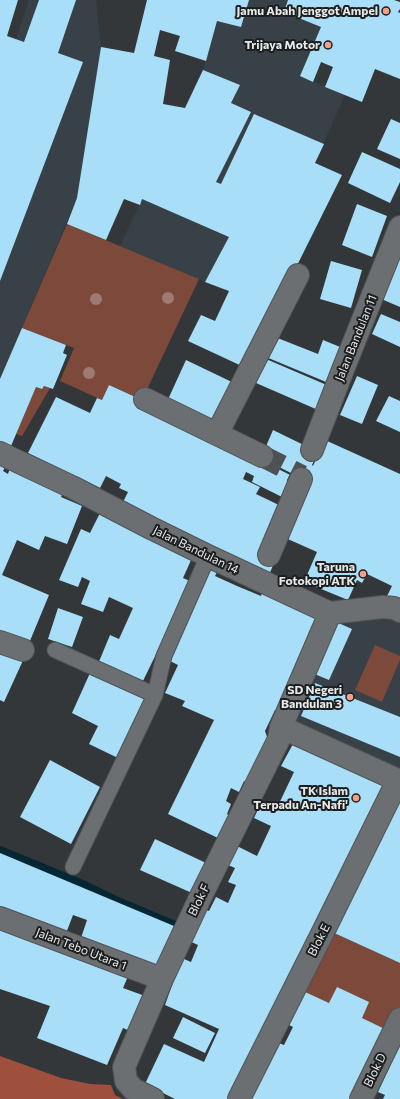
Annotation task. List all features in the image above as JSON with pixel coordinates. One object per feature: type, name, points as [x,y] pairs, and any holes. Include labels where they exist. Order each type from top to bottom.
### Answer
[{"type":"street","name":"Jalan Bandulan 11","points":[[312,450],[400,227]]},
{"type":"street","points":[[218,434],[298,275]]},
{"type":"street","points":[[145,399],[262,456]]},
{"type":"street","name":"Jalan Bandulan 14","points":[[0,453],[72,487],[208,556],[263,569],[330,613]]},
{"type":"street","points":[[263,569],[301,478]]},
{"type":"street","points":[[330,613],[383,606],[400,611]]},
{"type":"street","name":"Blok F","points":[[153,1099],[133,1089],[126,1081],[124,1067],[162,979],[199,900],[279,739],[281,727],[330,613]]},
{"type":"street","points":[[0,642],[23,650]]},
{"type":"street","points":[[281,727],[399,780]]},
{"type":"street","name":"Blok E","points":[[239,1099],[399,780]]},
{"type":"street","name":"Jalan Tebo Utara 1","points":[[0,918],[162,979]]},
{"type":"street","name":"Blok D","points":[[361,1099],[400,1019]]},
{"type":"lane","points":[[73,867],[155,695],[164,656],[208,556]]},
{"type":"lane","points":[[55,650],[155,695]]},
{"type":"shaded area","points":[[29,0],[96,0],[101,47],[77,198],[0,379],[0,33],[16,39]]},
{"type":"shaded area","points":[[223,0],[333,0],[300,76],[345,95],[315,162],[342,175],[275,311],[120,246],[204,67]]},
{"type":"shaded area","points":[[67,224],[199,279],[142,400],[109,385],[102,400],[60,381],[74,348],[22,328]]},
{"type":"shaded area","points":[[44,386],[50,388],[22,436],[16,434],[36,387],[42,389]]},
{"type":"shaded area","name":"SD Negeri Bandulan 3","points":[[376,614],[400,617],[400,773],[290,722],[334,621]]},
{"type":"shaded area","points":[[375,645],[400,656],[400,660],[382,702],[355,690]]},
{"type":"shaded area","points":[[332,932],[400,963],[400,1007],[389,1031],[303,991]]},
{"type":"shaded area","points":[[0,1056],[61,1078],[90,1084],[111,1085],[115,1095],[123,1099],[0,1099]]},
{"type":"building","points":[[0,0],[18,0],[7,36],[24,42],[39,0],[76,0],[58,53],[83,62],[0,281]]},
{"type":"building","points":[[147,0],[249,0],[241,27],[217,21],[206,61],[175,51],[180,36],[160,30],[154,56],[170,60],[163,104],[185,108],[203,70],[240,85],[231,103],[251,112],[216,182],[221,184],[254,114],[324,144],[315,163],[342,175],[246,368],[188,341],[201,315],[215,321],[229,291],[205,282],[229,237],[142,199],[140,205],[124,199],[106,240],[67,224],[77,198],[101,47],[134,53]]},
{"type":"building","points":[[288,0],[394,0],[400,2],[400,9],[398,12],[400,13],[400,79],[375,69],[362,102],[325,87],[333,67],[321,62],[313,82],[300,76],[321,27],[284,12]]},
{"type":"building","points":[[391,119],[400,123],[400,159],[377,149]]},
{"type":"building","points":[[362,152],[400,169],[400,182],[390,203],[348,183]]},
{"type":"building","points":[[357,204],[387,216],[372,257],[342,245]]},
{"type":"building","points":[[400,245],[400,307],[379,298]]},
{"type":"building","points":[[331,261],[362,270],[351,308],[320,299]]},
{"type":"building","points":[[381,314],[400,322],[400,347],[372,334]]},
{"type":"building","points":[[22,328],[66,345],[63,353],[67,355],[53,389],[44,386],[42,389],[36,387],[11,446],[0,442],[0,379]]},
{"type":"building","points":[[275,337],[318,354],[323,340],[345,349],[331,384],[266,357]]},
{"type":"building","points":[[266,359],[329,386],[318,410],[256,383]]},
{"type":"building","points":[[186,360],[236,384],[217,424],[165,406]]},
{"type":"building","points":[[357,376],[378,385],[362,424],[340,415]]},
{"type":"building","points":[[109,385],[142,400],[298,479],[288,500],[252,482],[254,476],[246,472],[243,479],[260,487],[256,494],[283,507],[276,558],[269,575],[122,504],[128,492],[119,488],[121,484],[106,476],[100,488],[28,453],[56,397],[90,413],[97,398],[102,400]]},
{"type":"building","points":[[389,396],[400,401],[400,432],[376,421]]},
{"type":"building","points":[[273,430],[318,452],[312,465],[313,466],[325,440],[400,474],[400,602],[387,596],[392,586],[367,574],[362,583],[357,580],[348,600],[304,582],[317,552],[281,536],[305,480],[261,458]]},
{"type":"building","points":[[0,463],[6,465],[3,471],[8,474],[10,468],[63,492],[61,497],[82,506],[67,544],[45,536],[39,550],[17,540],[2,575],[49,595],[27,648],[0,638]]},
{"type":"building","points":[[100,513],[192,558],[183,578],[192,582],[162,650],[159,648],[142,683],[98,664],[110,635],[119,639],[133,608],[109,597],[103,612],[81,604],[90,581],[82,577],[78,587],[59,580],[81,529],[90,533]]},
{"type":"building","points":[[210,567],[218,570],[215,576],[237,586],[261,596],[263,590],[320,615],[279,712],[275,710],[265,731],[268,740],[247,783],[244,781],[239,792],[231,788],[226,801],[231,804],[227,814],[231,817],[220,839],[168,814],[214,720],[182,706],[185,701],[165,693],[178,665],[168,660]]},
{"type":"building","points":[[58,608],[83,617],[72,647],[48,639]]},
{"type":"building","points":[[334,621],[352,629],[329,680],[312,673]]},
{"type":"building","points":[[0,646],[25,656],[4,702],[0,700]]},
{"type":"building","points":[[90,673],[149,700],[120,759],[89,744],[98,726],[72,713]]},
{"type":"building","points":[[315,683],[400,717],[400,757],[301,716]]},
{"type":"building","points":[[293,744],[386,785],[233,1099],[175,1099],[145,1084],[164,1044],[204,1062],[219,1029],[165,1005],[176,974],[184,959],[191,962],[198,945],[189,941],[204,909],[209,911],[216,897],[228,903],[236,885],[228,882],[235,868],[228,865],[237,846],[257,856],[271,826],[254,818],[261,803],[276,810],[294,772],[281,766]]},
{"type":"building","points":[[50,760],[100,787],[71,844],[20,817]]},
{"type":"building","points":[[400,793],[400,963],[332,932]]},
{"type":"building","points":[[155,839],[206,863],[192,893],[140,870]]},
{"type":"building","points":[[0,853],[174,926],[156,970],[80,941],[87,920],[73,915],[65,936],[0,911]]},
{"type":"building","points":[[0,925],[129,974],[123,988],[145,996],[130,1031],[123,1028],[107,1065],[37,1038],[50,1006],[0,989]]},
{"type":"building","points":[[337,987],[369,1002],[362,1018],[389,1031],[355,1099],[249,1099],[276,1042],[284,1045],[293,1027],[287,1024],[303,991],[329,1003]]},
{"type":"building","points":[[183,1017],[215,1033],[205,1053],[173,1038]]},
{"type":"building","points":[[400,1040],[400,1099],[383,1099],[385,1095],[378,1092],[390,1066],[388,1065]]},
{"type":"waterway","points":[[0,850],[85,885],[118,901],[175,925]]},
{"type":"tunnel","points":[[262,456],[302,476]]},
{"type":"place","name":"Jamu Abah Jenggot Ampel","points":[[386,11]]},
{"type":"place","name":"Trijaya Motor","points":[[328,45]]},
{"type":"place","name":"Taruna Fotokopi ATK","points":[[363,574]]},
{"type":"place","name":"SD Negeri Bandulan 3","points":[[350,697]]},
{"type":"place","name":"TK Islam Terpadu An-Nafi'","points":[[356,798]]}]
